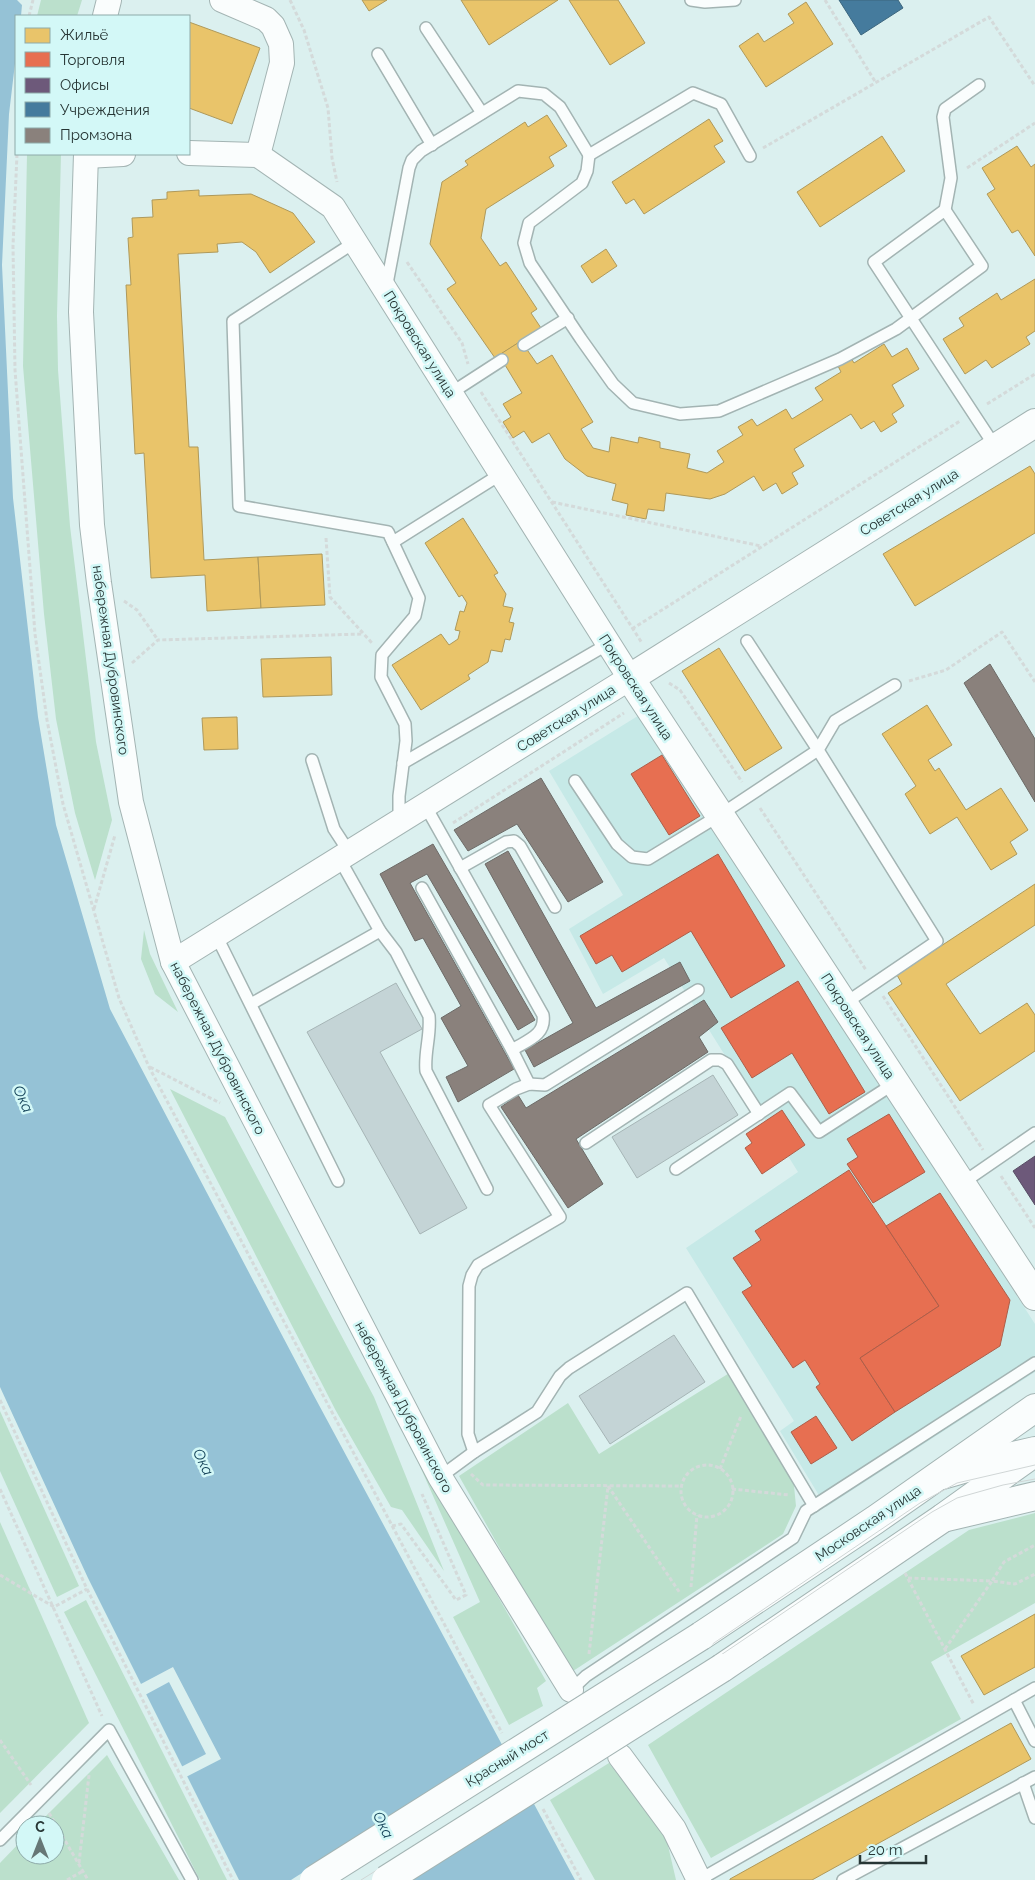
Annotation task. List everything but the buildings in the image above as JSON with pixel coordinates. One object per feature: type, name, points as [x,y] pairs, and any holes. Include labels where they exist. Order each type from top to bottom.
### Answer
[{"type":"main road","name":"Советская улица","points":[[630,678],[1035,423]]},
{"type":"main road","name":"Покровская улица","points":[[630,678],[1035,1296]]},
{"type":"main road","name":"Московская улица","points":[[700,1636],[875,1520],[1035,1408]]},
{"type":"main road","points":[[933,1478],[987,1462],[1035,1452]]},
{"type":"main road","points":[[386,1880],[722,1668],[943,1518],[1035,1452]]},
{"type":"main road","points":[[943,1518],[1035,1496]]},
{"type":"main road","name":"Красный мост","points":[[314,1880],[700,1636]]},
{"type":"street","points":[[105,15],[109,0]]},
{"type":"street","points":[[190,153],[258,154],[282,63],[282,44],[273,26],[266,18],[222,0]]},
{"type":"street","name":"Покровская улица","points":[[258,154],[333,207],[630,678]]},
{"type":"street","name":"набережная Дубровинского","points":[[86,155],[81,312],[92,525],[131,802],[173,962],[429,1482],[578,1683]]},
{"type":"street","name":"Советская улица","points":[[173,962],[344,855],[426,807],[630,678]]},
{"type":"street","points":[[620,1756],[674,1829],[699,1880]]},
{"type":"lane","points":[[691,0],[705,2],[734,0]]},
{"type":"lane","points":[[426,28],[482,114]]},
{"type":"lane","points":[[378,54],[432,145]]},
{"type":"lane","points":[[979,85],[945,109],[943,117],[951,178],[945,210],[874,262],[996,448]]},
{"type":"lane","points":[[386,290],[412,160],[421,151],[518,91],[544,94],[560,107],[590,154],[587,171],[582,183],[529,223],[524,243],[530,263],[613,384],[633,403],[680,414],[719,412],[840,359],[910,319],[982,266],[945,210]]},
{"type":"lane","points":[[590,154],[694,93],[721,104],[750,156]]},
{"type":"lane","points":[[355,242],[233,321],[239,506],[388,532],[419,598],[415,616],[382,655],[381,677],[404,724],[406,740],[398,796],[398,810],[402,820]]},
{"type":"lane","points":[[524,346],[568,318]]},
{"type":"lane","points":[[450,394],[502,360]]},
{"type":"lane","points":[[392,542],[501,474]]},
{"type":"lane","points":[[748,641],[937,941],[844,1004]]},
{"type":"lane","points":[[403,763],[608,644]]},
{"type":"lane","points":[[575,781],[617,844],[632,857],[648,858],[720,815],[818,750],[835,721],[895,685]]},
{"type":"lane","points":[[312,760],[344,855],[380,931],[396,952],[429,1016],[430,1027],[426,1072],[487,1189]]},
{"type":"lane","points":[[426,807],[543,1015],[542,1031],[512,1050]]},
{"type":"lane","points":[[460,868],[506,842],[514,841],[520,846],[554,907]]},
{"type":"lane","points":[[422,888],[529,1084]]},
{"type":"lane","points":[[250,1004],[380,931]]},
{"type":"lane","points":[[216,935],[338,1182]]},
{"type":"lane","points":[[474,1452],[468,1434],[469,1286],[472,1274],[478,1265],[560,1217],[489,1105],[516,1089],[529,1084],[545,1085],[698,990]]},
{"type":"lane","points":[[586,1143],[711,1060],[720,1060],[727,1064],[759,1114]]},
{"type":"lane","points":[[676,1169],[790,1094],[819,1132],[895,1083]]},
{"type":"lane","points":[[961,1184],[1035,1133]]},
{"type":"lane","points":[[429,1482],[537,1412],[560,1376],[569,1368],[687,1293],[812,1501]]},
{"type":"lane","points":[[578,1683],[793,1538],[812,1501],[1035,1363]]},
{"type":"lane","points":[[699,1880],[1035,1688]]},
{"type":"lane","points":[[1014,1700],[1035,1741]]},
{"type":"lane","points":[[0,1840],[109,1730],[192,1880]]},
{"type":"lane","points":[[843,1880],[1035,1777]]},
{"type":"lane","points":[[1023,1783],[1035,1818]]},
{"type":"path","points":[[28,15],[33,0]]},
{"type":"path","points":[[290,0],[304,30],[328,108],[332,158],[338,188]]},
{"type":"path","points":[[825,0],[876,83]]},
{"type":"path","points":[[750,156],[989,17],[1035,86]]},
{"type":"path","points":[[951,178],[1035,123]]},
{"type":"path","points":[[608,644],[1035,374]]},
{"type":"path","points":[[551,502],[762,547]]},
{"type":"path","points":[[325,521],[330,597],[382,655]]},
{"type":"path","points":[[895,685],[946,670],[1002,632],[1035,682]]},
{"type":"path","points":[[113,680],[158,640],[363,634]]},
{"type":"path","points":[[669,683],[680,690],[751,794],[1035,1228]]},
{"type":"path","points":[[94,910],[116,829]]},
{"type":"path","points":[[149,1067],[225,1106],[221,1097]]},
{"type":"path","points":[[720,1469],[749,1394]]},
{"type":"path","points":[[0,1400],[87,1589],[233,1880]]},
{"type":"path","points":[[459,1464],[484,1484],[681,1486]]},
{"type":"path","points":[[705,1465],[720,1469],[726,1474],[732,1489],[728,1505],[723,1511],[715,1515],[698,1515],[684,1504],[681,1486],[684,1478],[690,1471],[705,1465]]},
{"type":"path","points":[[392,1526],[401,1524],[456,1600],[466,1595],[429,1482]]},
{"type":"path","points":[[608,1486],[690,1607]]},
{"type":"path","points":[[578,1683],[608,1486]]},
{"type":"path","points":[[0,1489],[109,1730]]},
{"type":"path","points":[[732,1489],[812,1501]]},
{"type":"path","points":[[690,1607],[698,1515]]},
{"type":"path","points":[[945,1649],[1004,1562],[1035,1545]]},
{"type":"path","points":[[903,1570],[981,1718]]},
{"type":"path","points":[[907,1578],[992,1580],[1015,1584],[1035,1574]]},
{"type":"path","points":[[0,1575],[54,1607]]},
{"type":"path","points":[[54,1607],[87,1589]]},
{"type":"path","points":[[79,1864],[93,1746]]},
{"type":"path","points":[[67,1880],[83,1871],[88,1880]]},
{"type":"shaded area","points":[[641,714],[1035,1324],[1035,1372],[826,1507],[780,1431],[794,1421],[686,1248],[798,1172],[664,958],[603,994],[569,929],[623,895],[549,771]]},
{"type":"green space","points":[[41,0],[82,0],[77,15],[37,15]]},
{"type":"green space","points":[[27,155],[61,155],[57,316],[58,370],[70,526],[96,742],[112,820],[95,880],[75,813],[56,719],[44,614],[23,366]]},
{"type":"green space","points":[[144,930],[150,954],[178,1012],[155,994],[141,959]]},
{"type":"green space","points":[[170,1089],[225,1117],[374,1397],[444,1571],[402,1510],[391,1507],[336,1411]]},
{"type":"green space","points":[[731,1372],[793,1476],[796,1506],[783,1534],[570,1673],[459,1476],[568,1403],[599,1454]]},
{"type":"green space","points":[[0,1411],[79,1586],[57,1597],[0,1471]]},
{"type":"green space","points":[[407,1437],[546,1681],[537,1688],[543,1706],[509,1725],[453,1617],[480,1602]]},
{"type":"green space","points":[[1035,1513],[1035,1603],[931,1662],[961,1719],[711,1858],[648,1745],[969,1530]]},
{"type":"green space","points":[[0,1522],[89,1723],[0,1813]]},
{"type":"green space","points":[[86,1600],[227,1880],[200,1880],[64,1612]]},
{"type":"green space","points":[[107,1755],[179,1880],[0,1880],[0,1863],[15,1847],[15,1865],[65,1865],[65,1815],[47,1815]]},
{"type":"green space","points":[[609,1763],[666,1837],[676,1880],[595,1880],[550,1800]]},
{"type":"water","name":"Ока","points":[[0,0],[17,0],[22,5],[21,15],[15,15],[15,63],[9,114],[2,265],[13,498],[38,717],[56,825],[110,1009],[313,1394],[575,1880],[239,1880],[88,1578],[0,1387]]},
{"type":"pier","points":[[173,1667],[221,1759],[186,1777],[181,1767],[206,1754],[169,1682],[145,1695],[139,1685]]},
{"type":"pier","points":[[503,1745],[534,1800],[406,1880],[291,1880]]},
{"type":"tram line","points":[[337,1880],[708,1647],[920,1503],[957,1483],[1035,1465]]},
{"type":"tram line","points":[[361,1880],[715,1659],[932,1512],[957,1498],[1003,1485],[1035,1479]]}]
